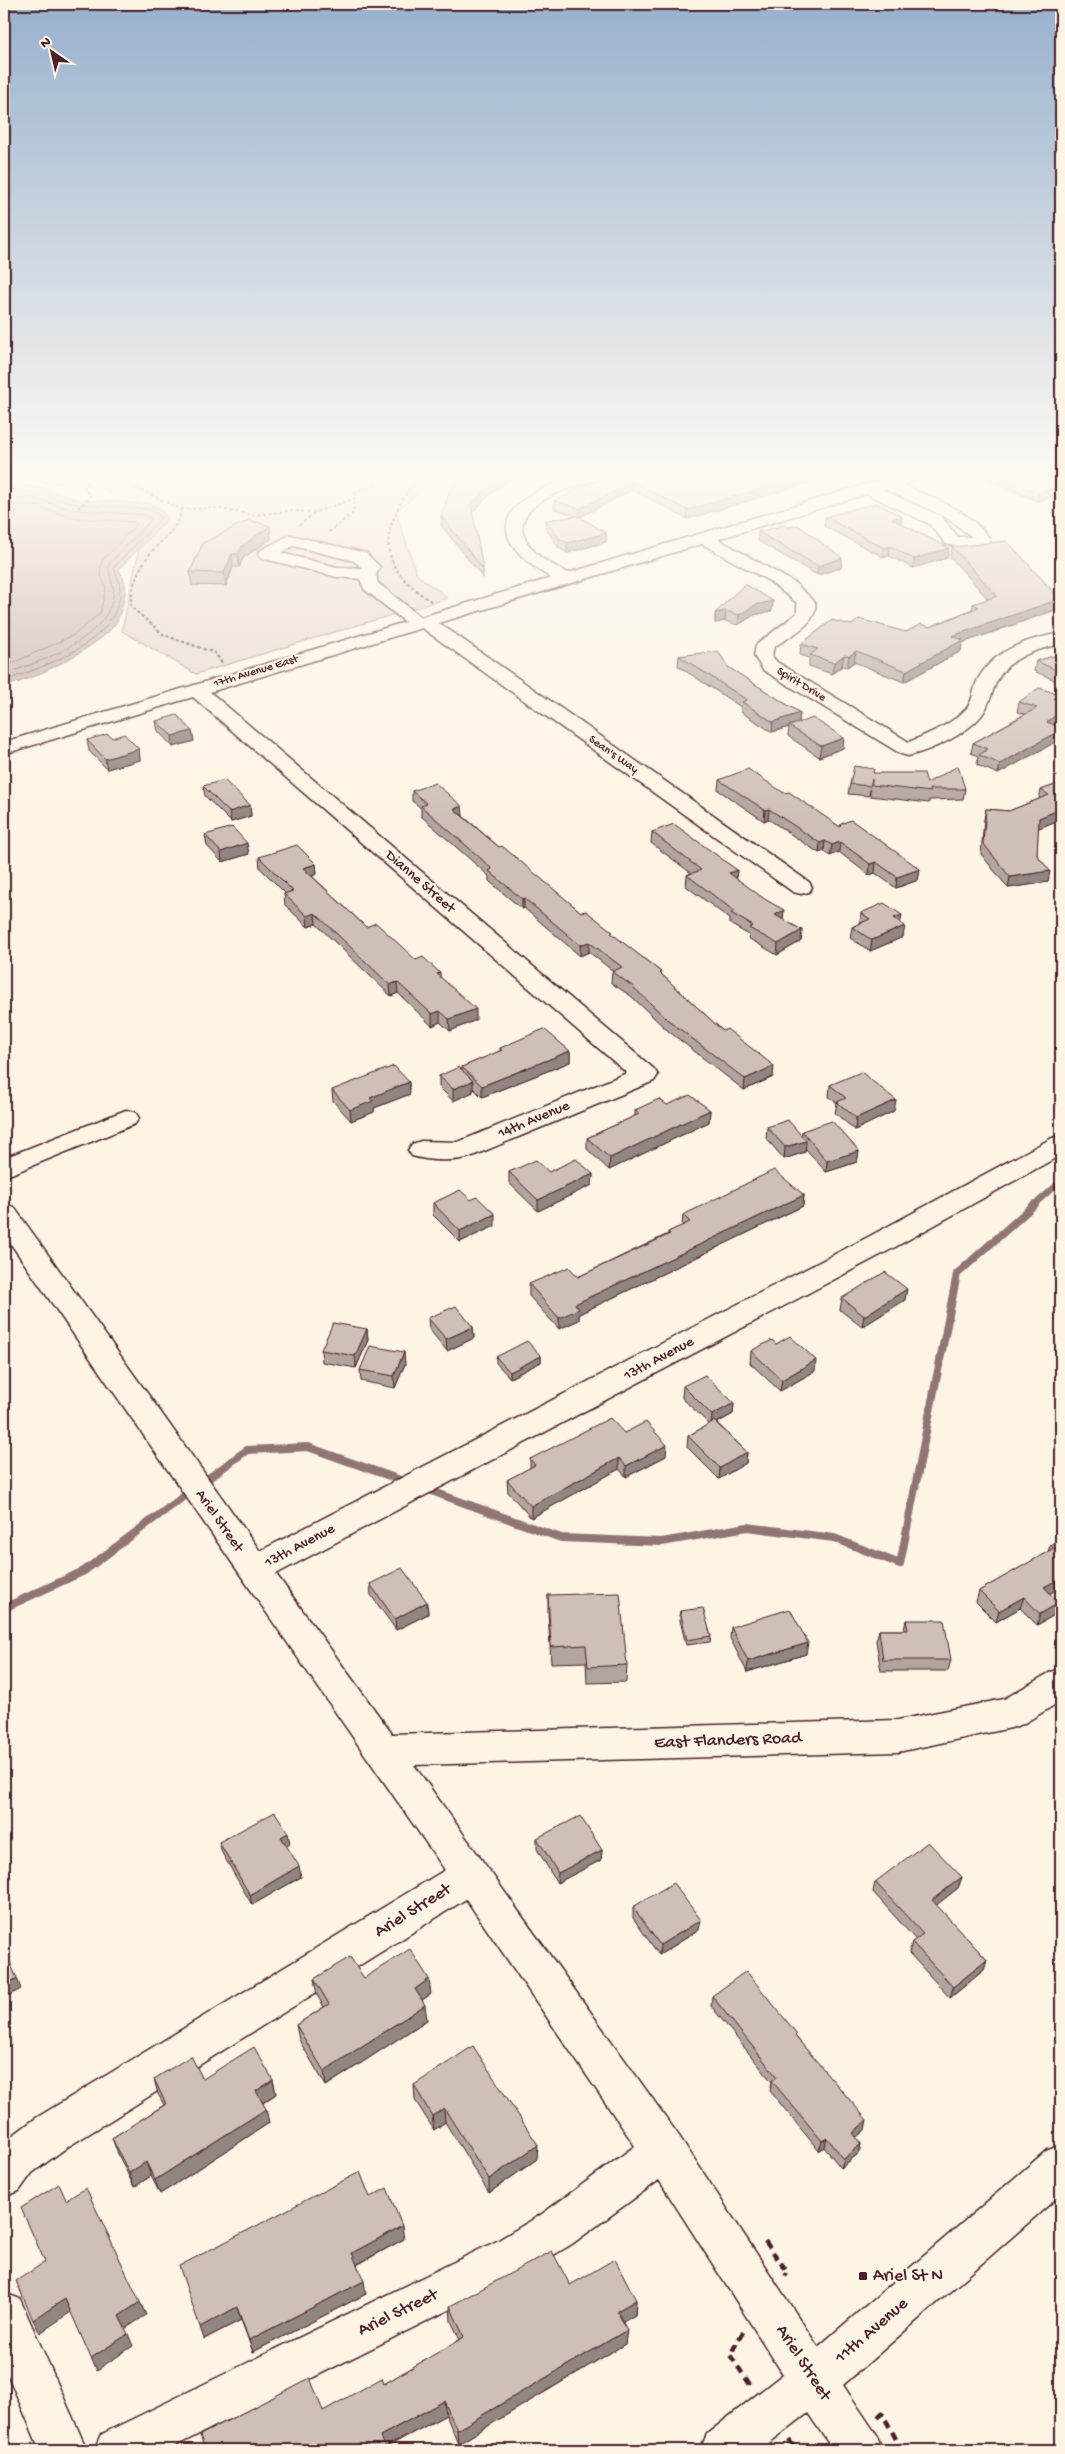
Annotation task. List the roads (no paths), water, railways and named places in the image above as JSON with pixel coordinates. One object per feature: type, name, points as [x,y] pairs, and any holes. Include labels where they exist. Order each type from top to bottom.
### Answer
[{"type":"street","name":"Sean's Way","points":[[378,591],[800,887]]},
{"type":"street","name":"17th Avenue East","points":[[4,748],[530,591]]},
{"type":"street","name":"Spirit Drive","points":[[795,591],[806,602],[807,609],[798,623],[772,638],[766,645],[763,656],[770,666],[908,750],[950,730],[974,712],[981,702],[988,677],[1003,661],[1028,646],[1061,639]]},
{"type":"street","name":"Dianne Street","points":[[196,690],[644,1074]]},
{"type":"street","name":"14th Avenue","points":[[421,1150],[460,1151],[644,1074]]},
{"type":"street","points":[[4,1168],[126,1118]]},
{"type":"street","name":"13th Avenue","points":[[254,1570],[878,1244],[1061,1144]]},
{"type":"street","name":"Ariel Street","points":[[4,1214],[254,1570],[384,1750],[664,2152],[814,2380],[871,2432]]},
{"type":"street","name":"East Flanders Road","points":[[384,1750],[898,1736],[1010,1713],[1061,1683]]},
{"type":"street","name":"Ariel Street","points":[[4,2176],[17,2158],[52,2133],[471,1875]]},
{"type":"street","name":"Ariel Street","points":[[118,2450],[512,2256],[557,2229],[664,2152]]},
{"type":"street","name":"11th Avenue","points":[[723,2450],[814,2380],[1061,2166]]},
{"type":"street","points":[[4,2315],[64,2450]]},
{"type":"water","points":[[4,591],[125,591],[117,621],[98,640],[66,661],[48,670],[4,686]]},
{"type":"waterway","points":[[1034,1205],[1061,1181]]},
{"type":"waterway","points":[[423,1488],[561,1538],[662,1542],[747,1527],[834,1538],[900,1564],[957,1274],[1035,1204]]},
{"type":"waterway","points":[[202,1483],[247,1450],[308,1447],[406,1482]]},
{"type":"waterway","points":[[4,1608],[84,1571],[191,1491]]},
{"type":"place","name":"Ariel St N","points":[[863,2276]]}]
